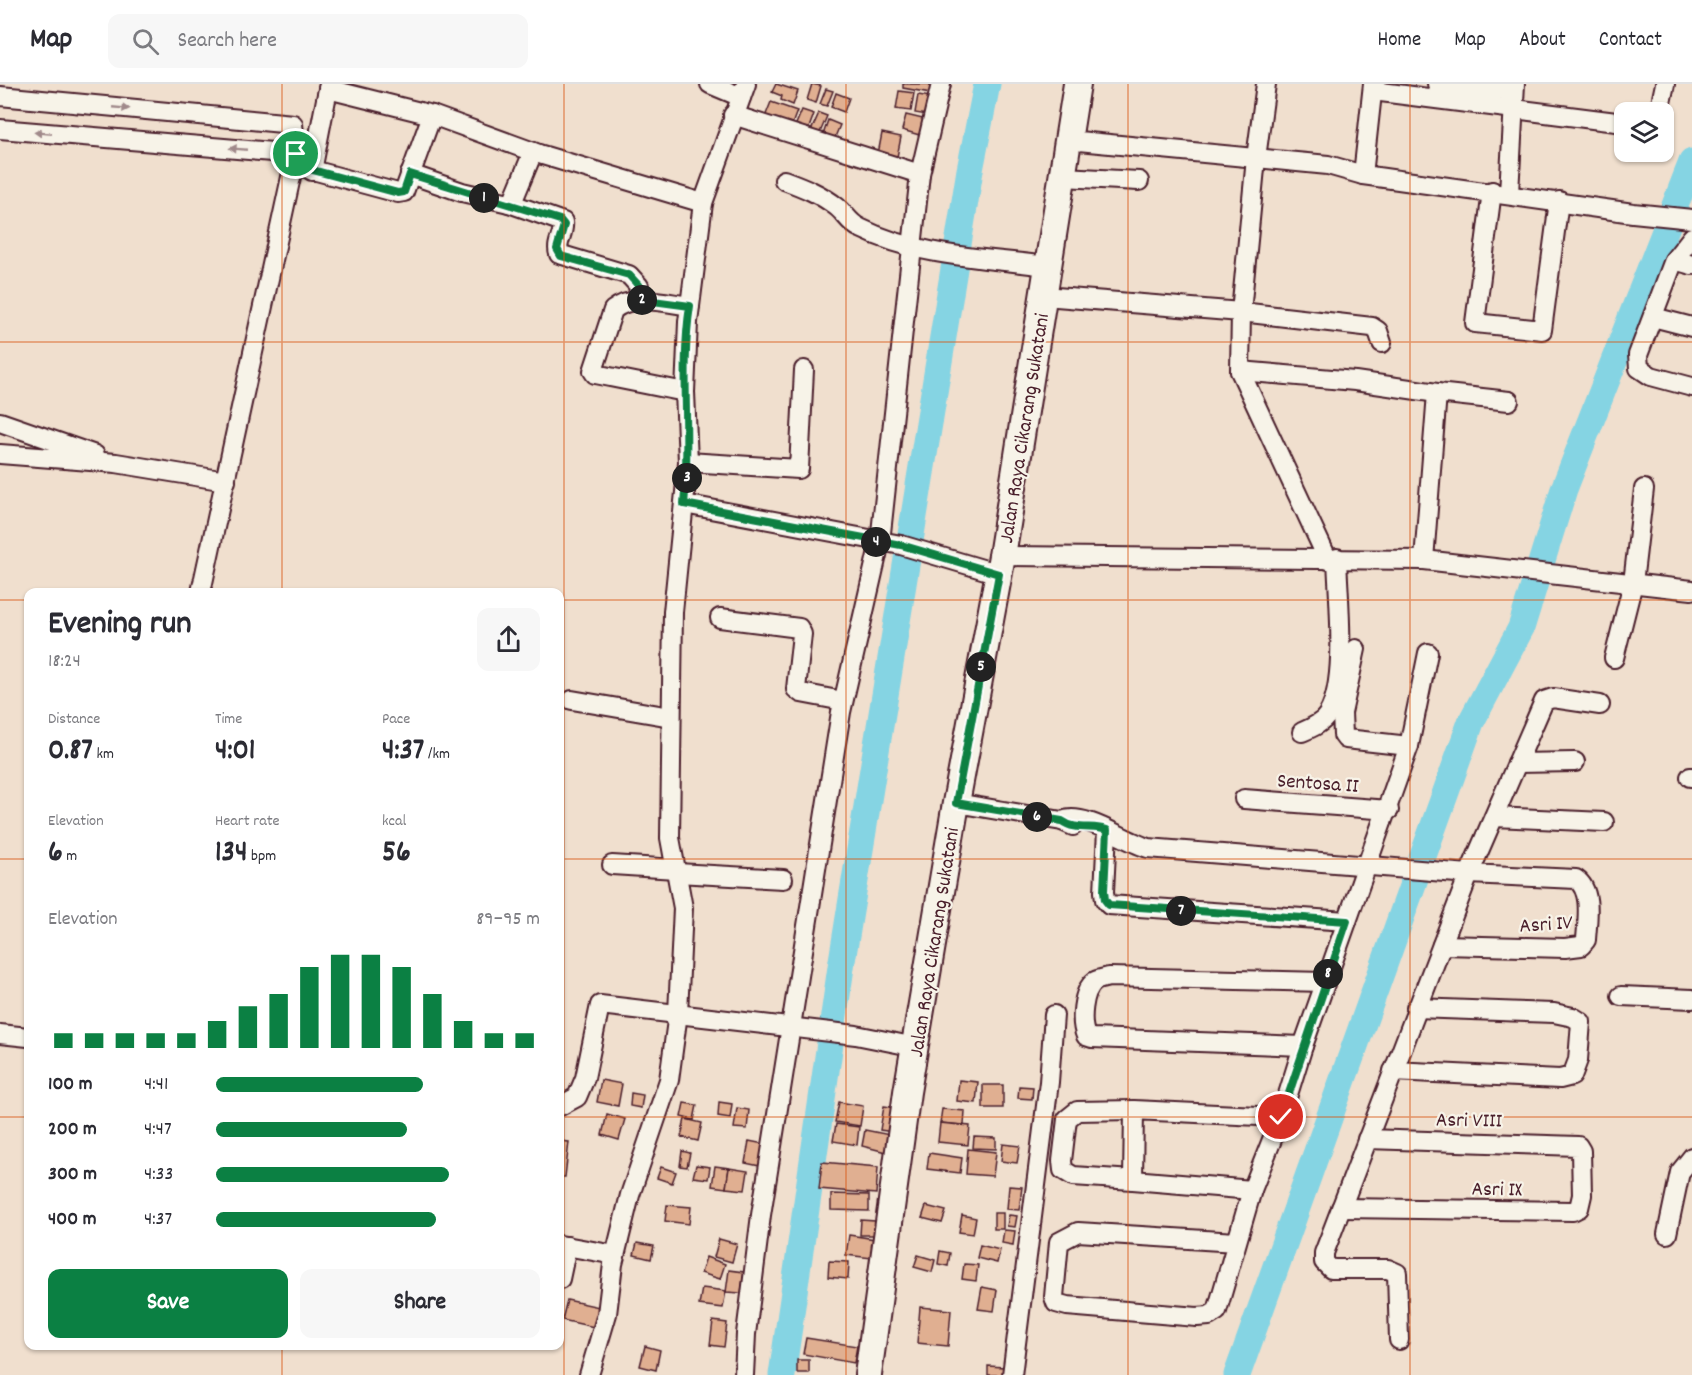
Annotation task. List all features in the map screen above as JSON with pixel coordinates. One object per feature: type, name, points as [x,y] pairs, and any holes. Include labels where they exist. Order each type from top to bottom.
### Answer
[{"type":"main road","name":"Jalan Raya Cikarang Sukatani","points":[[868,1375],[906,1092],[916,1047],[956,803],[1000,565],[1077,84]]},
{"type":"street","points":[[588,1375],[607,1314],[615,1255],[630,1195],[669,1080],[678,1013],[683,908],[670,838],[671,717],[673,612],[688,462],[685,392],[690,306],[703,203],[743,90],[710,84]]},
{"type":"street","points":[[744,1375],[746,1334],[761,1215],[843,701],[880,542],[921,174],[941,84]]},
{"type":"street","points":[[1266,84],[1256,158],[1241,312],[1240,370],[1333,559],[1339,686],[1328,716],[1313,728],[1302,732]]},
{"type":"street","points":[[1437,84],[1514,94],[1614,120]]},
{"type":"street","points":[[1661,102],[1665,84]]},
{"type":"street","points":[[312,171],[329,86],[432,115],[533,152],[703,203]]},
{"type":"street","points":[[1363,175],[1373,88],[1514,94]]},
{"type":"street","points":[[1514,94],[1500,192],[1475,323],[1542,330],[1559,201]]},
{"type":"street","points":[[0,96],[290,122],[295,129],[295,159],[202,588]]},
{"type":"street","points":[[0,129],[295,159],[312,171],[398,193],[404,192],[432,115]]},
{"type":"street","points":[[734,115],[921,174]]},
{"type":"street","points":[[1068,141],[1328,165],[1363,175],[1690,219]]},
{"type":"street","points":[[509,203],[514,198],[533,152]]},
{"type":"street","points":[[410,174],[462,192],[509,203],[563,222],[564,229],[557,248],[559,254],[633,278],[639,286],[638,299]]},
{"type":"street","points":[[1063,177],[1139,181]]},
{"type":"street","points":[[784,180],[811,190],[840,208],[849,222],[861,229],[914,249],[1049,266]]},
{"type":"street","points":[[1692,237],[1683,262],[1653,317],[1638,355],[1639,368],[1651,376],[1692,387]]},
{"type":"street","points":[[1044,296],[1241,312],[1372,327],[1378,331],[1382,343]]},
{"type":"street","points":[[685,392],[595,374],[596,358],[613,310],[638,299],[690,306]]},
{"type":"street","points":[[1653,317],[1692,327]]},
{"type":"street","points":[[688,462],[799,469],[804,370]]},
{"type":"street","points":[[1240,370],[1355,381],[1509,401]]},
{"type":"street","points":[[1424,560],[1437,393]]},
{"type":"street","points":[[0,422],[116,463]]},
{"type":"street","points":[[0,454],[116,463],[226,481]]},
{"type":"street","points":[[1614,658],[1633,583],[1644,489]]},
{"type":"street","points":[[684,504],[901,545],[935,555],[1000,565],[1333,559],[1424,560],[1692,590]]},
{"type":"street","points":[[720,618],[799,628],[802,634],[796,689],[801,693],[843,701]]},
{"type":"street","points":[[1356,649],[1342,713],[1343,735],[1346,739],[1409,746]]},
{"type":"street","points":[[1236,1242],[1078,1233],[1059,1242],[1054,1297],[1056,1303],[1067,1306],[1209,1316],[1217,1311],[1252,1190],[1281,1117],[1303,1046],[1366,865],[1389,810],[1409,746],[1428,653]]},
{"type":"street","points":[[1399,1340],[1397,1273],[1388,1269],[1331,1269],[1323,1262],[1324,1253],[1469,874],[1544,701],[1553,698],[1600,705]]},
{"type":"street","points":[[572,700],[671,717]]},
{"type":"street","points":[[1517,763],[1575,762]]},
{"type":"street","name":"Sentosa II","points":[[1244,799],[1389,810]]},
{"type":"street","points":[[956,803],[1062,821],[1078,819],[1132,844],[1148,848],[1469,874]]},
{"type":"street","points":[[1494,817],[1604,822]]},
{"type":"street","points":[[1101,828],[1104,891],[1105,900],[1109,905],[1347,921]]},
{"type":"street","points":[[612,865],[783,879]]},
{"type":"street","name":"Asri IV","points":[[1442,945],[1565,948],[1581,946],[1586,940],[1586,893],[1582,884],[1576,879],[1469,874]]},
{"type":"street","points":[[1303,1046],[1092,1038],[1086,1036],[1083,1030],[1086,998],[1089,987],[1097,980],[1109,977],[1326,982]]},
{"type":"street","points":[[1621,996],[1692,999]]},
{"type":"street","points":[[564,1104],[577,1097],[585,1078],[600,1005],[856,1035],[916,1047]]},
{"type":"street","points":[[1393,1071],[1560,1079],[1572,1076],[1578,1060],[1581,1022],[1573,1017],[1554,1013],[1416,1008]]},
{"type":"street","points":[[1012,1375],[1049,1082],[1054,1016]]},
{"type":"street","points":[[0,1034],[24,1037]]},
{"type":"street","points":[[1252,1190],[1073,1176],[1063,1170],[1062,1161],[1067,1119],[1071,1113],[1077,1111],[1134,1110],[1281,1117]]},
{"type":"street","points":[[1132,1180],[1134,1110]]},
{"type":"street","name":"Asri VIII","points":[[1367,1139],[1569,1144]]},
{"type":"street","name":"Asri IX","points":[[1341,1208],[1573,1211],[1579,1208],[1582,1195],[1581,1151],[1578,1146],[1569,1144]]},
{"type":"street","points":[[1667,1234],[1680,1172],[1692,1157]]},
{"type":"street","points":[[564,1245],[615,1255]]},
{"type":"building","points":[[776,84],[798,91],[793,105],[781,100],[782,96],[772,92]]},
{"type":"building","points":[[812,84],[821,86],[816,103],[807,100]]},
{"type":"building","points":[[903,84],[932,84],[931,93],[903,88]]},
{"type":"building","points":[[826,89],[833,91],[827,106],[820,104]]},
{"type":"building","points":[[899,91],[914,93],[911,111],[896,109]]},
{"type":"building","points":[[836,93],[849,98],[844,112],[831,107]]},
{"type":"building","points":[[918,95],[931,97],[927,115],[915,113]]},
{"type":"building","points":[[771,102],[797,111],[791,127],[765,117]]},
{"type":"building","points":[[802,110],[814,114],[807,133],[794,129]]},
{"type":"building","points":[[819,113],[827,116],[819,135],[811,131]]},
{"type":"building","points":[[906,115],[927,120],[923,136],[902,130]]},
{"type":"building","points":[[828,120],[840,125],[833,142],[822,138]]},
{"type":"building","points":[[882,133],[901,137],[897,157],[878,154]]},
{"type":"building","points":[[601,1080],[622,1084],[618,1106],[597,1102]]},
{"type":"building","points":[[959,1080],[978,1082],[976,1103],[957,1101]]},
{"type":"building","points":[[983,1085],[1003,1085],[1003,1108],[983,1108]]},
{"type":"building","points":[[1019,1086],[1033,1087],[1032,1099],[1018,1098]]},
{"type":"building","points":[[631,1093],[643,1095],[641,1108],[630,1106]]},
{"type":"building","points":[[719,1102],[732,1104],[730,1118],[718,1116]]},
{"type":"building","points":[[839,1102],[863,1106],[860,1126],[835,1122]]},
{"type":"building","points":[[684,1103],[697,1105],[694,1120],[681,1117]]},
{"type":"building","points":[[884,1106],[897,1108],[893,1132],[880,1130]]},
{"type":"building","points":[[737,1108],[749,1110],[747,1129],[734,1128]]},
{"type":"building","points":[[942,1109],[965,1111],[964,1125],[940,1123]]},
{"type":"building","points":[[607,1114],[625,1119],[619,1140],[602,1135]]},
{"type":"building","points":[[685,1119],[702,1123],[698,1141],[681,1137]]},
{"type":"building","points":[[940,1123],[970,1126],[968,1145],[938,1142]]},
{"type":"building","points":[[836,1124],[859,1127],[857,1145],[833,1141]]},
{"type":"building","points":[[865,1130],[890,1135],[886,1152],[862,1146]]},
{"type":"building","points":[[974,1137],[996,1138],[996,1149],[973,1148]]},
{"type":"building","points":[[564,1141],[569,1142],[564,1177]]},
{"type":"building","points":[[749,1141],[764,1144],[760,1166],[745,1163]]},
{"type":"building","points":[[1003,1144],[1020,1146],[1017,1163],[1001,1161]]},
{"type":"building","points":[[968,1149],[996,1152],[993,1176],[966,1174]]},
{"type":"building","points":[[682,1151],[690,1153],[687,1167],[680,1166]]},
{"type":"building","points":[[929,1153],[962,1158],[960,1173],[927,1169]]},
{"type":"building","points":[[822,1162],[878,1167],[876,1194],[819,1189]]},
{"type":"building","points":[[696,1165],[710,1167],[708,1179],[693,1177]]},
{"type":"building","points":[[715,1166],[729,1168],[726,1188],[712,1186]]},
{"type":"building","points":[[661,1167],[676,1172],[672,1183],[657,1178]]},
{"type":"building","points":[[729,1168],[748,1171],[745,1190],[726,1188]]},
{"type":"building","points":[[1009,1186],[1022,1187],[1019,1210],[1007,1209]]},
{"type":"building","points":[[831,1194],[869,1195],[869,1211],[831,1210]]},
{"type":"building","points":[[667,1205],[691,1207],[689,1224],[665,1221]]},
{"type":"building","points":[[926,1206],[946,1211],[942,1223],[922,1218]]},
{"type":"building","points":[[994,1213],[1003,1213],[1003,1229],[994,1229]]},
{"type":"building","points":[[962,1215],[976,1218],[973,1234],[959,1232]]},
{"type":"building","points":[[1009,1215],[1017,1216],[1015,1227],[1007,1226]]},
{"type":"building","points":[[861,1220],[875,1221],[874,1235],[860,1235]]},
{"type":"building","points":[[1004,1230],[1015,1231],[1013,1245],[1002,1243]]},
{"type":"building","points":[[849,1235],[875,1239],[872,1258],[846,1255]]},
{"type":"building","points":[[719,1239],[737,1244],[732,1262],[714,1257]]},
{"type":"building","points":[[637,1243],[654,1246],[651,1259],[634,1255]]},
{"type":"building","points":[[980,1245],[1000,1250],[997,1263],[977,1258]]},
{"type":"building","points":[[940,1251],[950,1253],[948,1266],[938,1264]]},
{"type":"building","points":[[918,1255],[935,1260],[932,1272],[914,1267]]},
{"type":"building","points":[[706,1257],[725,1264],[720,1279],[701,1273]]},
{"type":"building","points":[[829,1261],[849,1262],[848,1279],[828,1277]]},
{"type":"building","points":[[964,1264],[978,1265],[976,1281],[962,1279]]},
{"type":"building","points":[[729,1270],[744,1272],[741,1293],[726,1292]]},
{"type":"building","points":[[982,1287],[997,1290],[994,1311],[978,1309]]},
{"type":"building","points":[[702,1288],[726,1291],[723,1308],[699,1305]]},
{"type":"building","points":[[567,1300],[604,1308],[599,1328],[564,1320]]},
{"type":"building","points":[[920,1307],[951,1310],[948,1346],[917,1343]]},
{"type":"building","points":[[713,1321],[727,1323],[724,1347],[710,1345]]},
{"type":"building","points":[[806,1338],[857,1346],[854,1363],[803,1354]]},
{"type":"building","points":[[645,1346],[660,1350],[656,1370],[640,1366]]},
{"type":"building","points":[[797,1360],[809,1360],[809,1373],[797,1373]]},
{"type":"building","points":[[988,1366],[1004,1367],[1004,1375],[988,1375]]},
{"type":"waterway","points":[[782,1375],[841,967],[970,170],[987,84]]},
{"type":"waterway","points":[[1237,1375],[1471,722],[1521,628],[1564,489],[1692,162]]},
{"type":"route","points":[[296,154],[294,165],[398,193],[404,192],[410,174],[462,192],[509,203],[560,220],[564,225],[557,249],[561,256],[629,275],[639,286],[638,299],[690,306],[685,392],[688,462],[684,504],[901,545],[999,574],[956,803],[1062,821],[1067,825],[1078,827],[1096,826],[1107,830],[1104,891],[1105,900],[1109,905],[1347,921],[1303,1046],[1281,1117]]}]
